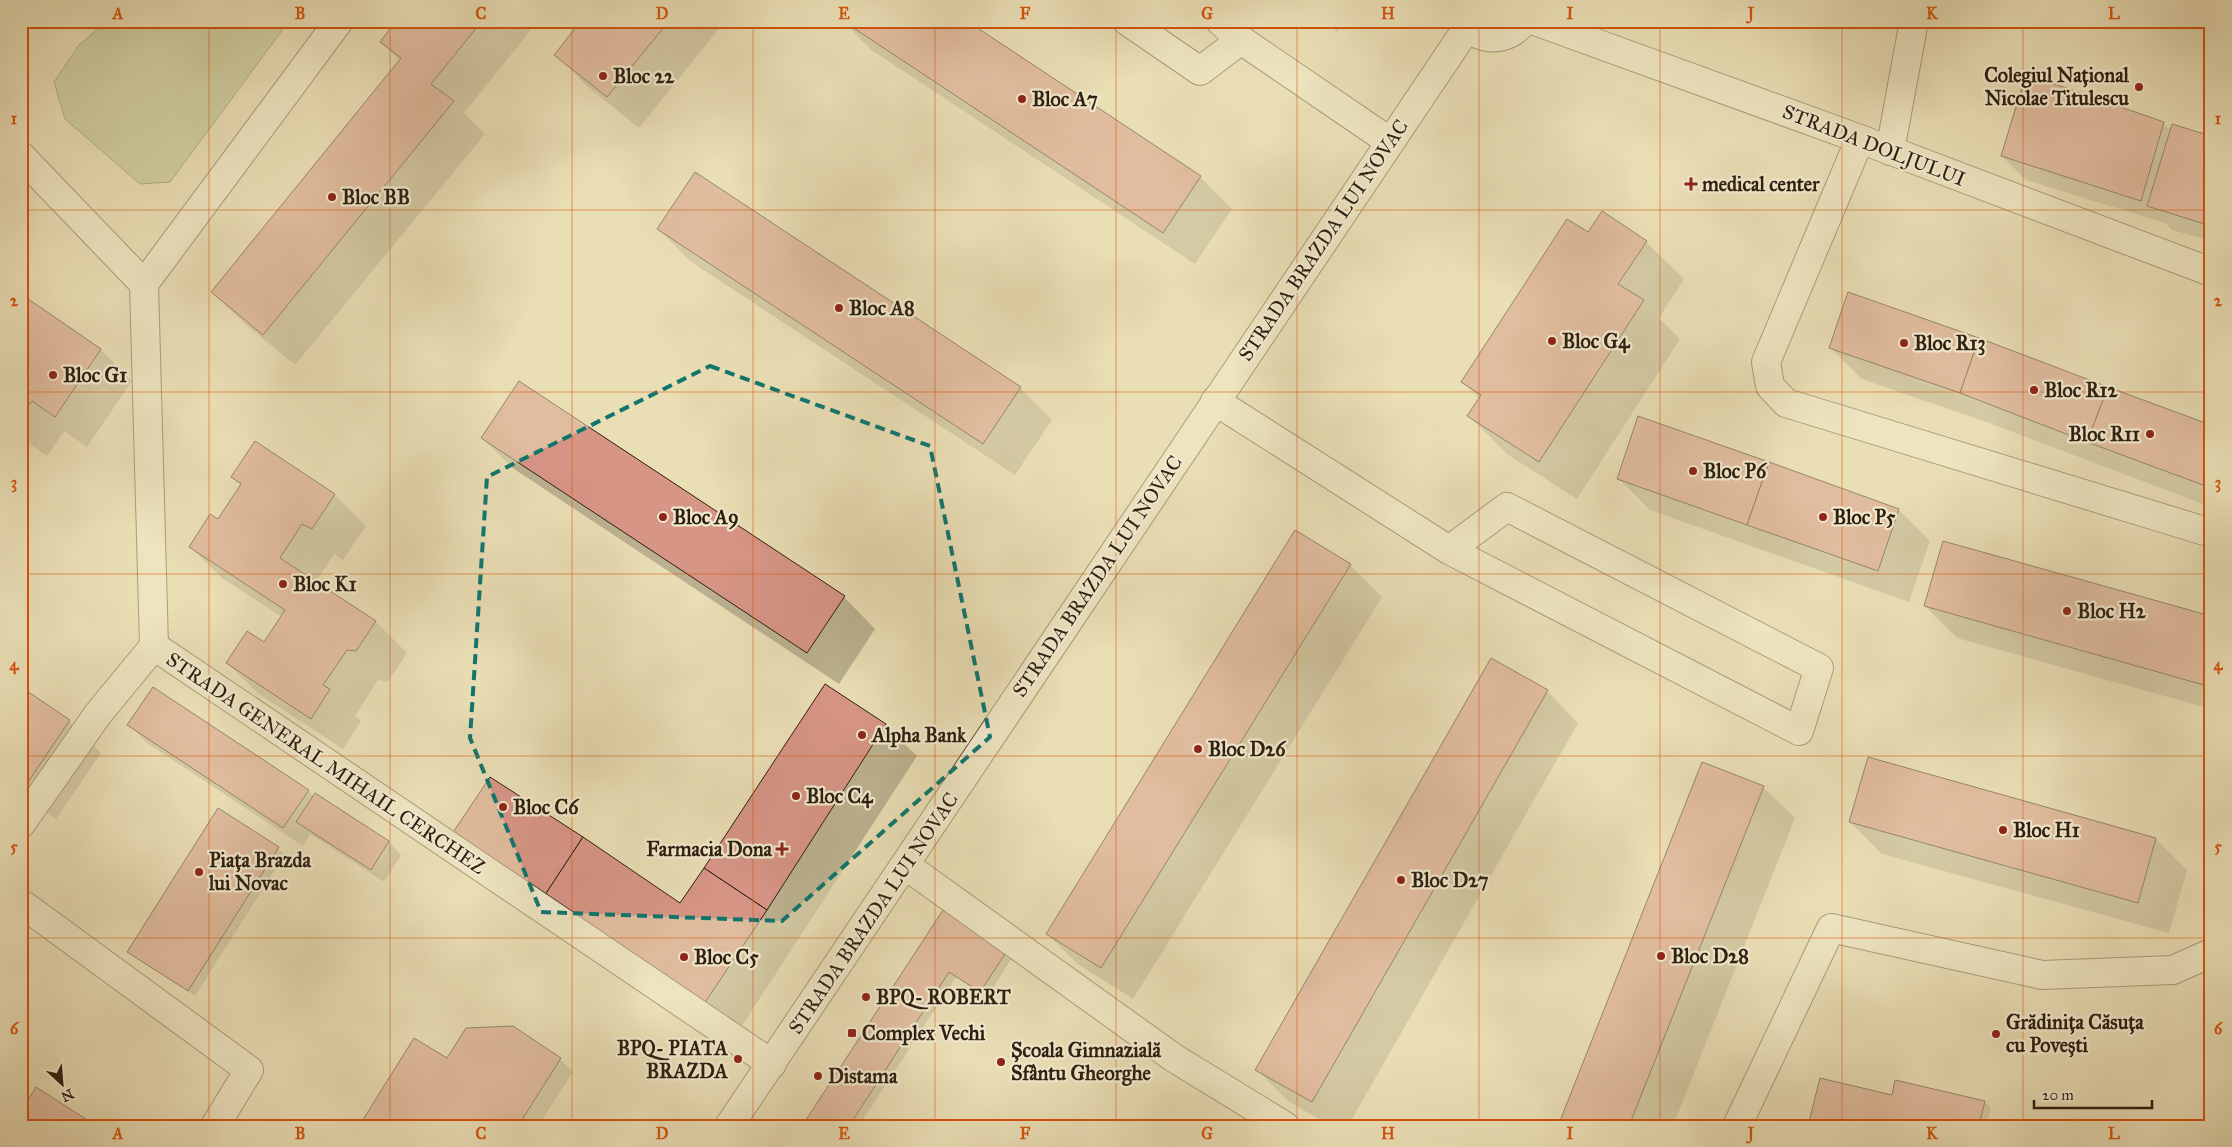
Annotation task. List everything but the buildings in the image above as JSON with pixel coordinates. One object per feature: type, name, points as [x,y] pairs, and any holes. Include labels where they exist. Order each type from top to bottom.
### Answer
[{"type":"street","points":[[21,156],[144,284],[339,21]]},
{"type":"street","points":[[1127,21],[1200,71],[1241,40]]},
{"type":"street","points":[[1220,21],[1241,40],[1389,141]]},
{"type":"street","points":[[1464,24],[1475,33],[1492,38],[1505,36],[1520,27],[1524,21]]},
{"type":"street","name":"STRADA DOLJULUI","points":[[1535,21],[1860,139],[2211,272]]},
{"type":"street","points":[[1890,151],[1914,21]]},
{"type":"street","name":"STRADA BRAZDA LUI NOVAC","points":[[729,1126],[906,865],[1389,141],[1464,24]]},
{"type":"street","points":[[1860,139],[1766,362],[1770,386],[1786,403],[2211,533]]},
{"type":"street","name":"STRADA GENERAL MIHAIL CERCHEZ","points":[[144,284],[154,646],[772,1064]]},
{"type":"street","points":[[1215,400],[1449,550],[1799,730],[1818,668],[1507,507],[1449,550]]},
{"type":"street","points":[[21,824],[98,714],[154,646]]},
{"type":"street","points":[[906,865],[1174,1058],[1285,1126]]},
{"type":"street","points":[[25,906],[249,1070],[215,1126]]},
{"type":"street","points":[[1737,1126],[1831,928],[2042,975],[2173,970],[2211,953]]},
{"type":"highlighted area","points":[[710,366],[930,446],[990,737],[782,921],[541,912],[470,738],[487,477]]},
{"type":"green space","points":[[107,21],[289,21],[170,182],[140,184],[65,119],[54,82],[79,45]]},
{"type":"place","name":"Bloc 22","points":[[603,76]]},
{"type":"place","name":"Colegiul Național Nicolae Titulescu","points":[[2139,87]]},
{"type":"place","name":"Bloc A7","points":[[1022,99]]},
{"type":"place","name":"medical center","points":[[1691,184]]},
{"type":"place","name":"Bloc BB","points":[[332,197]]},
{"type":"place","name":"Bloc A8","points":[[839,308]]},
{"type":"place","name":"Bloc G4","points":[[1552,341]]},
{"type":"place","name":"Bloc R13","points":[[1904,343]]},
{"type":"place","name":"Bloc G1","points":[[53,375]]},
{"type":"place","name":"Bloc R12","points":[[2034,390]]},
{"type":"place","name":"Bloc R11","points":[[2150,434]]},
{"type":"place","name":"Bloc P6","points":[[1693,471]]},
{"type":"place","name":"Bloc A9","points":[[663,517]]},
{"type":"place","name":"Bloc P5","points":[[1823,517]]},
{"type":"place","name":"Bloc K1","points":[[283,584]]},
{"type":"place","name":"Bloc H2","points":[[2067,611]]},
{"type":"place","name":"Alpha Bank","points":[[862,735]]},
{"type":"place","name":"Bloc D26","points":[[1198,749]]},
{"type":"place","name":"Bloc C4","points":[[796,796]]},
{"type":"place","name":"Bloc C6","points":[[503,807]]},
{"type":"place","name":"Bloc H1","points":[[2003,830]]},
{"type":"place","name":"Farmacia Dona","points":[[782,849]]},
{"type":"place","name":"Piața Brazda lui Novac","points":[[199,872]]},
{"type":"place","name":"Bloc D27","points":[[1401,880]]},
{"type":"place","name":"Bloc D28","points":[[1661,956]]},
{"type":"place","name":"Bloc C5","points":[[684,957]]},
{"type":"place","name":"BPQ- ROBERT","points":[[866,997]]},
{"type":"place","name":"Complex Vechi","points":[[852,1033]]},
{"type":"place","name":"Grădinița Căsuța cu Povești","points":[[1996,1034]]},
{"type":"place","name":"BPQ- PIATA BRAZDA","points":[[738,1059]]},
{"type":"place","name":"Școala Gimnazială Sfântu Gheorghe","points":[[1001,1062]]},
{"type":"place","name":"Distama","points":[[818,1076]]}]
